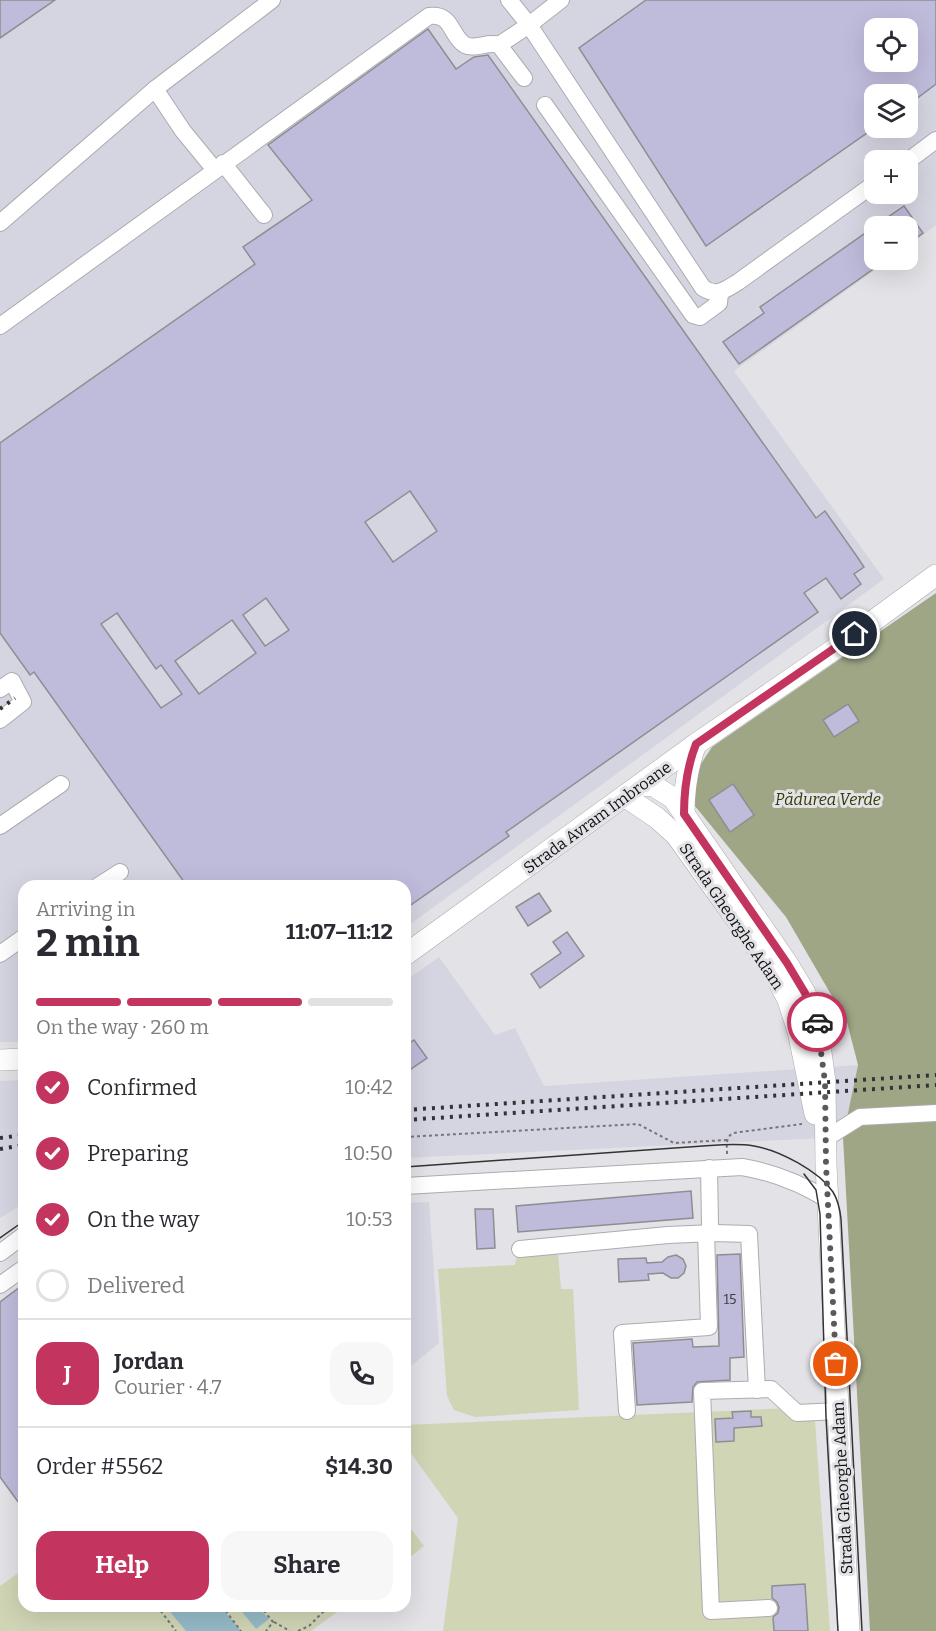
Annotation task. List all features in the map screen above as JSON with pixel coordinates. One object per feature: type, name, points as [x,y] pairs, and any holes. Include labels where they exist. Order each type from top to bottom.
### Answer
[{"type":"main road","name":"Strada Avram Imbroane","points":[[411,951],[696,744],[839,646],[936,574]]},
{"type":"main road","points":[[684,814],[684,792],[689,762],[696,744]]},
{"type":"main road","name":"Strada Gheorghe Adam","points":[[821,1131],[825,1082],[817,1023],[805,993],[787,963],[673,798],[654,786],[633,791],[676,835],[772,969],[788,1000],[798,1031],[821,1131],[826,1165],[849,1631]]},
{"type":"main road","points":[[0,1060],[18,1059]]},
{"type":"street","points":[[0,223],[155,89],[272,0]]},
{"type":"street","points":[[509,0],[529,25],[703,288],[710,292],[720,294],[864,191]]},
{"type":"street","points":[[499,45],[561,0]]},
{"type":"street","points":[[0,326],[429,16],[437,15],[444,18],[464,44],[471,46],[493,43],[499,45],[524,78]]},
{"type":"street","points":[[155,89],[183,131],[264,215]]},
{"type":"street","points":[[546,105],[693,315],[700,317],[719,303],[720,294]]},
{"type":"street","points":[[918,154],[936,140]]},
{"type":"street","points":[[0,689],[12,681],[23,702],[0,720]]},
{"type":"street","points":[[0,826],[61,783]]},
{"type":"street","points":[[108,880],[120,872]]},
{"type":"street","points":[[0,954],[18,941]]},
{"type":"street","points":[[821,1131],[860,1117],[936,1113]]},
{"type":"street","points":[[411,1186],[727,1166],[761,1170],[802,1186],[828,1200]]},
{"type":"street","points":[[627,1411],[622,1333],[709,1327],[711,1230],[709,1168]]},
{"type":"street","points":[[520,1249],[668,1235],[746,1233],[750,1237],[757,1390]]},
{"type":"street","points":[[0,1252],[18,1239]]},
{"type":"street","points":[[0,1285],[18,1272]]},
{"type":"street","points":[[768,1608],[711,1611],[702,1391],[771,1389],[797,1413],[838,1411]]},
{"type":"path","points":[[411,1137],[638,1124],[674,1143],[727,1140]]},
{"type":"path","points":[[727,1166],[727,1140],[734,1133],[821,1131]]},
{"type":"path","points":[[162,1612],[176,1631]]},
{"type":"path","points":[[227,1612],[241,1631]]},
{"type":"path","points":[[265,1612],[273,1622],[290,1631]]},
{"type":"path","points":[[298,1631],[309,1626],[323,1612]]},
{"type":"path","points":[[266,1631],[273,1622]]},
{"type":"shaded area","points":[[0,0],[936,0],[936,225],[918,238],[918,216],[864,216],[864,270],[875,270],[734,371],[884,579],[411,924],[411,880],[18,880],[18,1042],[0,1042]]},
{"type":"shaded area","points":[[439,957],[495,1035],[515,1028],[544,1086],[858,1065],[843,1137],[411,1158],[411,977]]},
{"type":"shaded area","points":[[18,1080],[18,1207],[0,1218],[0,1081]]},
{"type":"shaded area","points":[[429,1202],[439,1343],[411,1366],[411,1203]]},
{"type":"green space","name":"Pădurea Verde","points":[[936,593],[936,1631],[870,1631],[843,1137],[858,1065],[847,1022],[786,917],[690,800],[691,779],[712,747]]},
{"type":"green space","points":[[558,1253],[561,1289],[573,1289],[579,1410],[475,1417],[454,1410],[447,1396],[438,1269],[515,1265],[517,1255]]},
{"type":"green space","points":[[814,1407],[830,1631],[443,1631],[458,1518],[411,1453],[411,1425]]},
{"type":"green space","points":[[411,1529],[424,1546],[411,1556]]},
{"type":"green space","points":[[18,1573],[18,1612],[337,1612],[311,1631],[0,1631],[0,1586]]},
{"type":"water","points":[[170,1612],[225,1612],[241,1631],[186,1631]]},
{"type":"water","points":[[242,1612],[263,1612],[269,1619],[256,1629]]},
{"type":"building","points":[[0,0],[55,0],[0,38]]},
{"type":"building","points":[[646,0],[936,0],[936,84],[918,98],[918,84],[864,84],[864,135],[706,246],[579,48]]},
{"type":"building","points":[[428,29],[456,69],[474,57],[488,55],[816,518],[825,511],[864,567],[854,574],[861,584],[841,599],[826,578],[804,593],[818,612],[506,832],[509,836],[411,905],[411,880],[183,880],[34,672],[30,675],[0,633],[0,443],[255,264],[243,247],[312,200],[268,145]],"holes":[[[410,491],[437,531],[393,562],[365,522]],[[266,598],[289,630],[265,646],[243,615]],[[117,613],[156,669],[161,665],[182,694],[161,708],[101,624]],[[232,620],[256,653],[199,694],[175,661]]]},
{"type":"building","points":[[904,206],[911,216],[890,216]]},
{"type":"building","points":[[918,226],[923,233],[918,237]]},
{"type":"building","points":[[864,234],[864,270],[872,270],[739,364],[723,342],[764,313],[760,307]]},
{"type":"building","points":[[848,704],[859,721],[834,737],[823,720]]},
{"type":"building","points":[[733,784],[754,815],[730,832],[709,800]]},
{"type":"building","points":[[539,893],[551,911],[528,926],[516,907]]},
{"type":"building","points":[[567,932],[584,956],[540,988],[531,974],[561,953],[553,942]]},
{"type":"building","points":[[414,1040],[427,1058],[411,1069],[411,1042]]},
{"type":"building","points":[[691,1191],[693,1218],[518,1232],[516,1206]]},
{"type":"building","points":[[475,1209],[493,1209],[495,1248],[477,1249]]},
{"type":"building","points":[[740,1254],[744,1357],[730,1358],[730,1380],[697,1382],[693,1387],[692,1402],[637,1405],[633,1343],[692,1339],[693,1347],[719,1346],[717,1255]]},
{"type":"building","points":[[676,1255],[683,1259],[686,1266],[684,1273],[678,1278],[671,1278],[663,1273],[648,1274],[649,1280],[619,1282],[618,1259],[646,1258],[647,1263],[662,1262]]},
{"type":"building","points":[[18,1288],[18,1502],[0,1477],[0,1302]]},
{"type":"building","points":[[751,1411],[751,1417],[761,1417],[762,1426],[734,1428],[734,1441],[716,1442],[715,1419],[733,1418],[732,1412]]},
{"type":"building","points":[[805,1584],[808,1631],[774,1631],[773,1617],[778,1613],[779,1607],[772,1598],[772,1586]]},
{"type":"tram line","points":[[411,1167],[741,1145],[775,1152],[808,1169],[827,1184],[836,1198],[841,1219],[862,1631]]},
{"type":"tram line","points":[[804,1174],[816,1190],[820,1214],[826,1417],[838,1631]]},
{"type":"tram line","points":[[0,1238],[18,1225]]},
{"type":"railway","points":[[0,709],[15,698]]},
{"type":"railway","points":[[411,1110],[936,1075]]},
{"type":"railway","points":[[411,1120],[936,1085]]},
{"type":"railway","points":[[0,1138],[18,1136]]},
{"type":"railway","points":[[0,1149],[18,1146]]},
{"type":"way so far","points":[[817,1022],[825,1082],[826,1165],[836,1364]]},
{"type":"route","points":[[817,1022],[805,993],[787,963],[684,814],[684,792],[689,762],[696,744],[855,634]]}]
